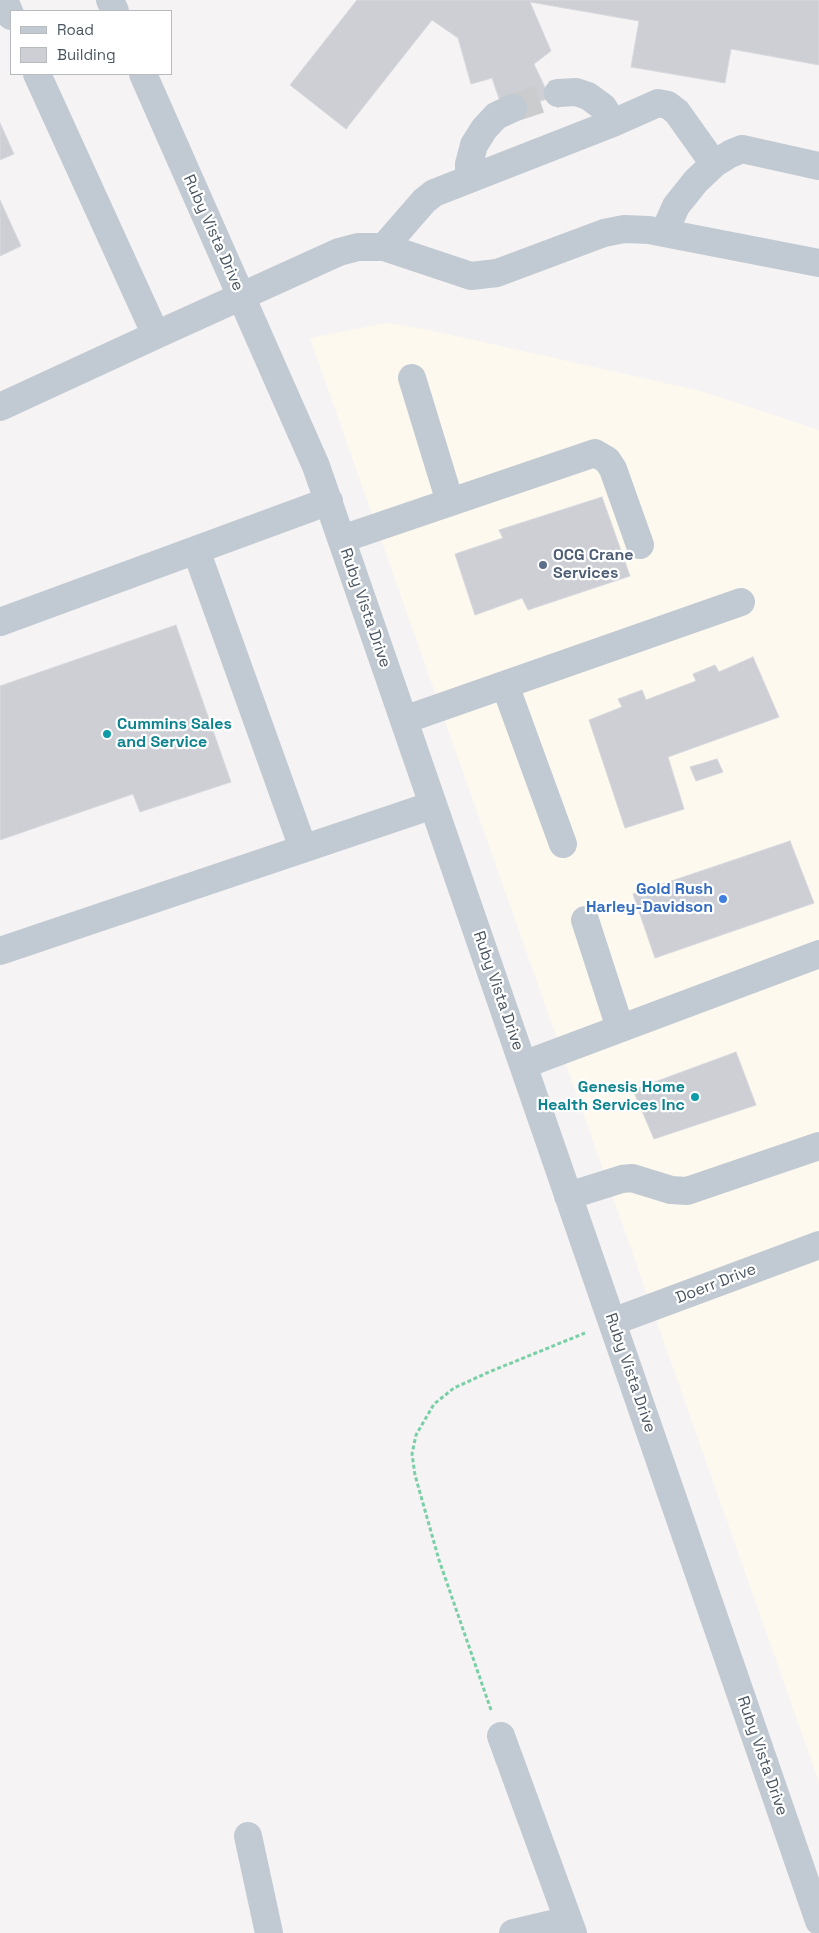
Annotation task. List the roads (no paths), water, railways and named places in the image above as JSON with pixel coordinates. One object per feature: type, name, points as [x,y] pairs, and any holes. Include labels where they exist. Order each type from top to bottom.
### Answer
[{"type":"street","points":[[4,0],[10,14]]},
{"type":"street","points":[[37,75],[156,335]]},
{"type":"street","name":"Ruby Vista Drive","points":[[143,75],[316,466],[329,501],[819,1921]]},
{"type":"street","points":[[558,93],[576,92],[588,96],[603,107],[613,123]]},
{"type":"street","points":[[384,247],[424,201],[434,193],[613,123],[658,103],[668,105],[677,112],[714,164]]},
{"type":"street","points":[[469,179],[469,164],[474,145],[484,129],[496,116],[513,108]]},
{"type":"street","points":[[664,233],[676,206],[696,181],[714,164],[730,154],[742,149],[819,166]]},
{"type":"street","points":[[0,407],[241,295],[339,252],[358,247],[384,247],[471,276],[497,273],[604,233],[624,229],[649,230],[819,263]]},
{"type":"street","points":[[412,378],[450,502]]},
{"type":"street","points":[[342,539],[596,453],[607,460],[613,469],[640,545]]},
{"type":"street","points":[[0,622],[329,501]]},
{"type":"street","points":[[196,550],[304,848]]},
{"type":"street","points":[[404,720],[741,602]]},
{"type":"street","points":[[505,685],[563,844]]},
{"type":"street","points":[[0,951],[433,805]]},
{"type":"street","points":[[585,920],[620,1028]]},
{"type":"street","points":[[523,1065],[819,954]]},
{"type":"street","points":[[568,1196],[622,1179],[632,1178],[671,1190],[687,1191],[819,1146]]},
{"type":"street","name":"Doerr Drive","points":[[612,1322],[819,1245]]},
{"type":"street","points":[[501,1736],[571,1926],[513,1933]]},
{"type":"street","points":[[248,1836],[269,1933]]},
{"type":"tunnel","points":[[513,108],[558,93]]},
{"type":"place","name":"OCG Crane Services","points":[[543,565]]},
{"type":"place","name":"Cummins Sales and Service","points":[[107,734]]},
{"type":"place","name":"Gold Rush Harley-Davidson","points":[[723,899]]},
{"type":"place","name":"Genesis Home Health Services Inc","points":[[695,1097]]}]
